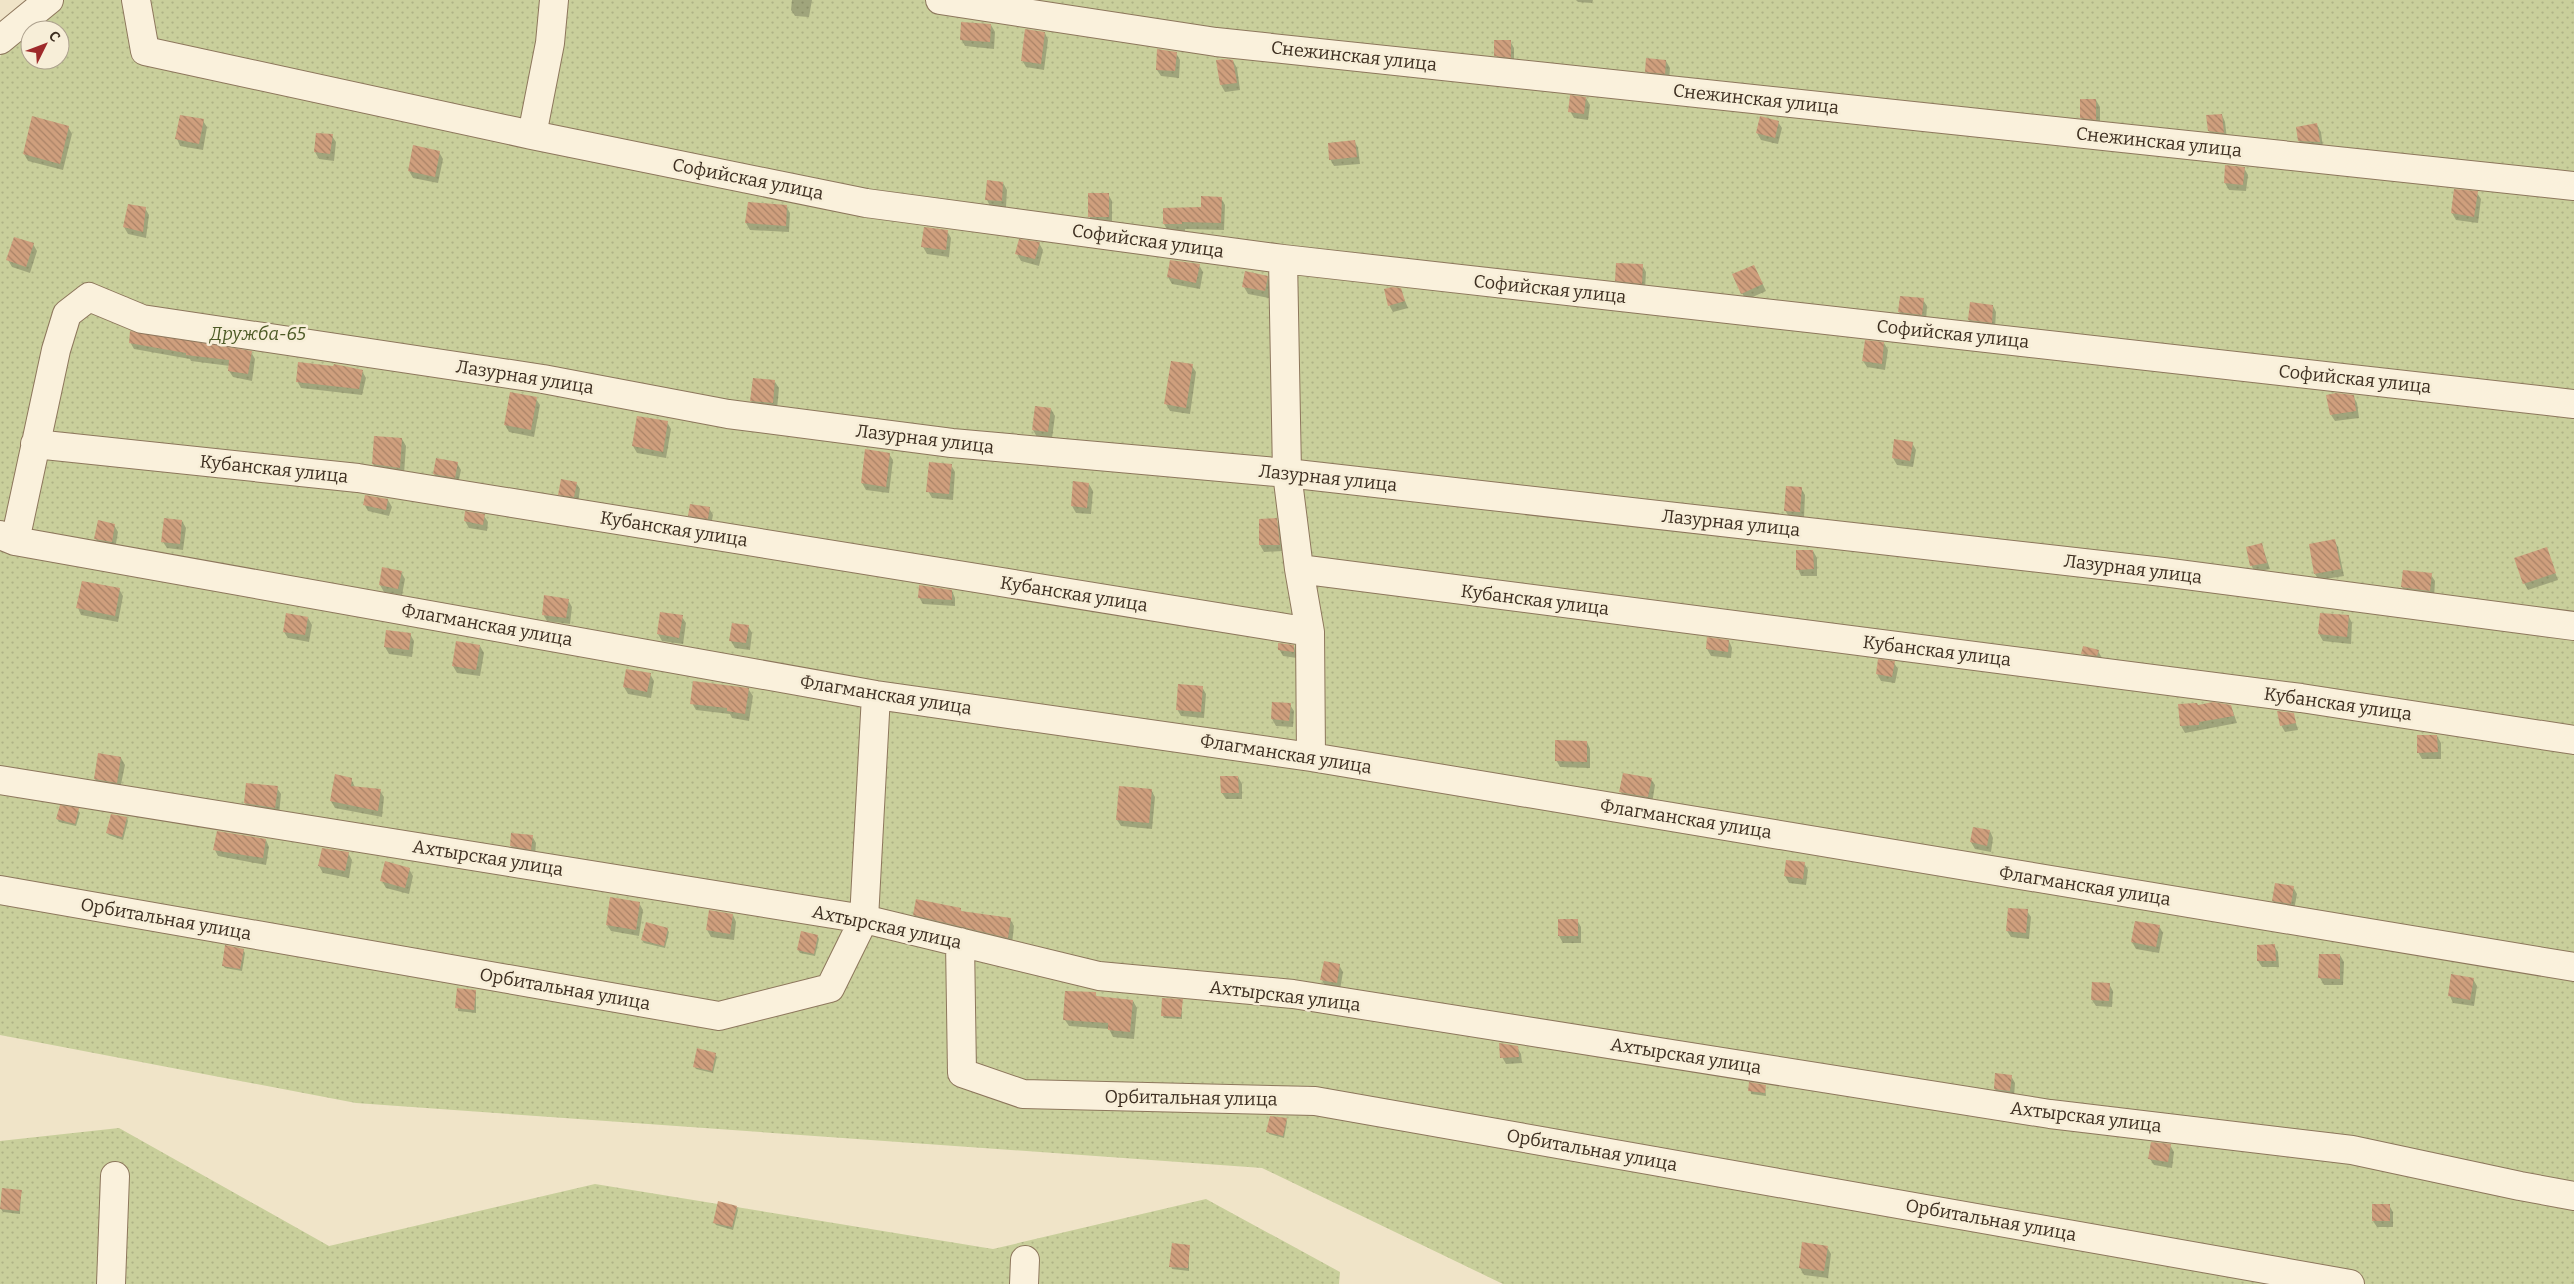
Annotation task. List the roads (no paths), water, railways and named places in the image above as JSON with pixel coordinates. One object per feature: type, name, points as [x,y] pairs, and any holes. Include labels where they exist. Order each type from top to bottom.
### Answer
[{"type":"lane","points":[[0,40],[49,0]]},
{"type":"lane","name":"Софийская улица","points":[[136,0],[145,51],[532,136],[866,203],[1284,259],[2574,404]]},
{"type":"lane","points":[[532,136],[550,43],[554,0]]},
{"type":"lane","name":"Снежинская улица","points":[[940,0],[1216,42],[2574,186]]},
{"type":"lane","points":[[1284,259],[1287,473],[1299,570],[1310,632],[1311,757]]},
{"type":"lane","name":"Лазурная улица","points":[[35,444],[56,350],[67,314],[89,297],[142,319],[542,379],[728,414],[952,443],[1287,473],[2162,572],[2574,626]]},
{"type":"lane","points":[[8,538],[35,444]]},
{"type":"lane","name":"Кубанская улица","points":[[35,444],[358,478],[1310,632]]},
{"type":"lane","name":"Флагманская улица","points":[[8,538],[876,694],[1311,757],[2574,967]]},
{"type":"lane","name":"Кубанская улица","points":[[1299,570],[2301,698],[2574,740]]},
{"type":"lane","name":"Орбитальная улица","points":[[0,890],[719,1016],[830,988],[864,919],[876,694]]},
{"type":"lane","name":"Ахтырская улица","points":[[0,780],[864,919],[1099,976],[1293,994],[2050,1114],[2352,1150],[2574,1196]]},
{"type":"lane","name":"Орбитальная улица","points":[[960,942],[962,1073],[1023,1094],[1315,1101],[2350,1284]]},
{"type":"lane","points":[[111,1284],[115,1176]]},
{"type":"park label","name":"Дружба-65","points":[[258,334]]}]
